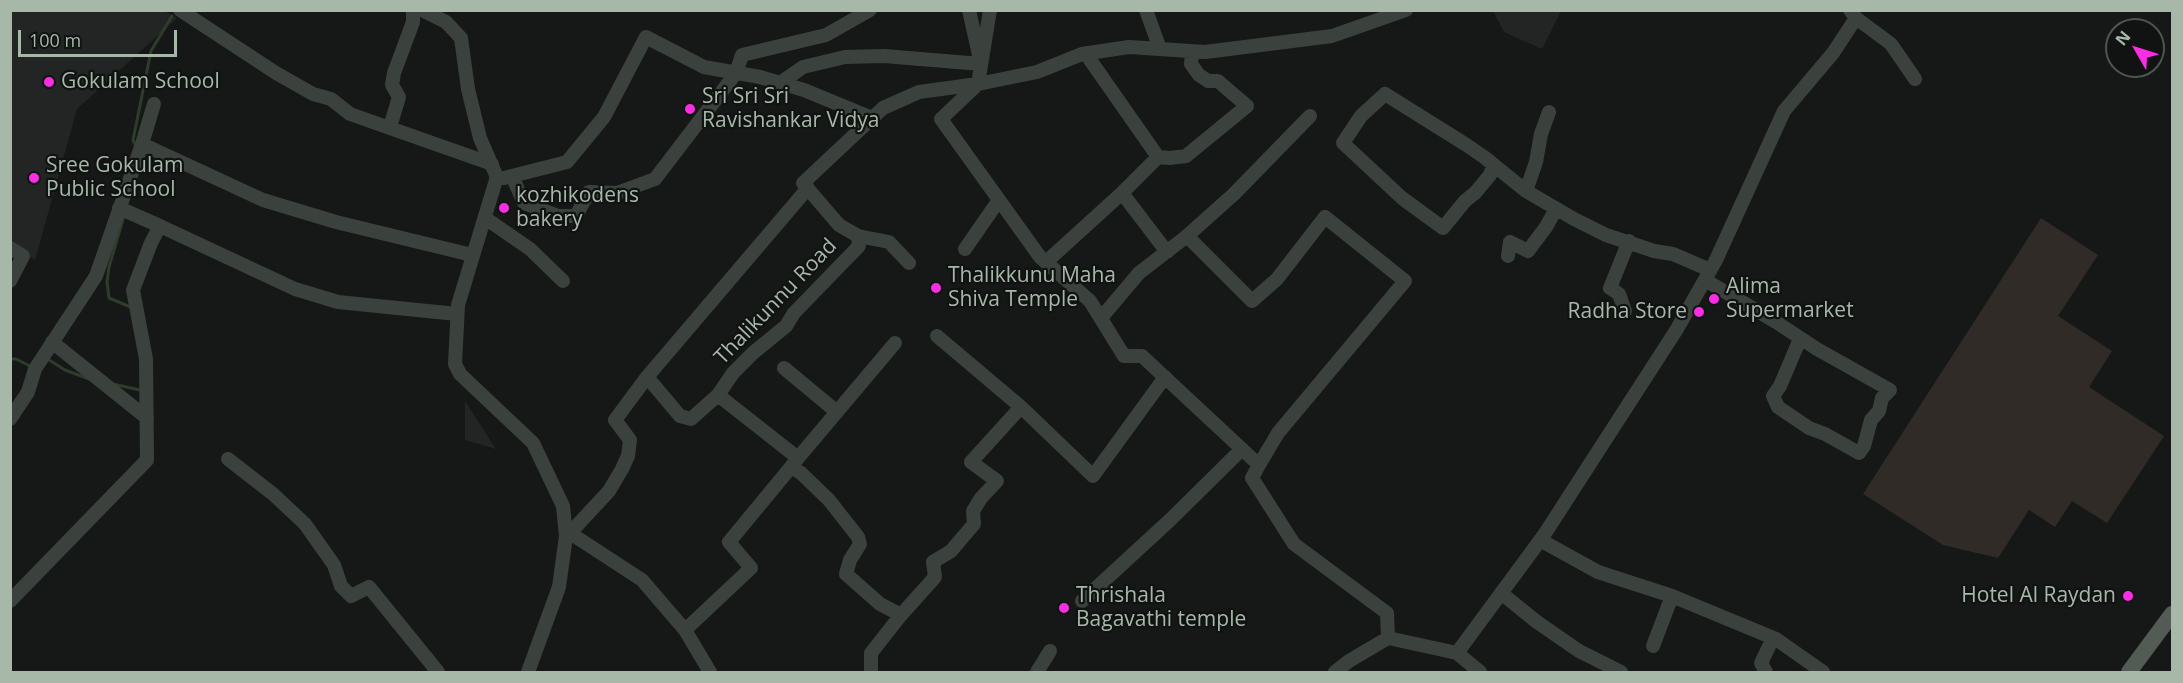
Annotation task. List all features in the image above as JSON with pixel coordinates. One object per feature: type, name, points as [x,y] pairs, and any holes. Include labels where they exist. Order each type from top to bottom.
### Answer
[{"type":"main road","points":[[2129,672],[2172,614]]},
{"type":"street","points":[[180,10],[276,74],[313,94],[331,99],[350,114],[492,164]]},
{"type":"street","points":[[390,127],[399,97],[392,85],[394,73],[413,22],[413,10]]},
{"type":"street","points":[[422,10],[446,22],[461,38],[468,89],[480,138],[484,151],[492,164],[496,180],[458,305],[455,364],[460,374],[534,442],[563,506],[568,535],[559,587],[528,672]]},
{"type":"street","points":[[512,176],[524,203],[558,216],[576,216],[589,192],[617,193],[655,179],[736,73],[742,55],[826,35],[870,10]]},
{"type":"street","points":[[969,10],[981,63]]},
{"type":"street","points":[[990,10],[978,84],[941,119],[1046,262],[1090,301],[1124,356],[1142,356],[1259,465]]},
{"type":"street","points":[[1146,10],[1160,49]]},
{"type":"street","points":[[909,263],[890,242],[858,236],[839,225],[802,183],[883,108],[919,92],[978,84],[1037,72],[1086,54],[1129,47],[1205,52],[1332,36],[1406,10]]},
{"type":"street","points":[[1457,653],[1540,540],[1677,329],[1708,275],[1784,111],[1833,53],[1853,14],[1891,44],[1915,79]]},
{"type":"street","points":[[496,180],[567,162],[604,117],[646,38],[704,67],[804,90],[872,118]]},
{"type":"street","points":[[1046,262],[1158,157],[1186,156],[1247,106],[1218,81],[1208,81],[1199,75],[1191,63],[1192,52]]},
{"type":"street","points":[[1086,54],[1158,157]]},
{"type":"street","points":[[780,83],[803,67],[845,57],[884,56],[981,63]]},
{"type":"street","points":[[1493,166],[1490,175],[1443,228],[1402,198],[1343,143],[1361,116],[1385,94],[1465,144],[1526,191],[1556,209],[1606,235],[1654,251],[1673,254],[1708,275],[1800,339],[1890,390],[1882,398],[1879,411],[1871,420],[1864,446],[1859,453],[1809,428],[1778,407],[1773,396],[1780,386],[1800,339]]},
{"type":"street","points":[[10,419],[28,392],[35,369],[96,276],[154,104]]},
{"type":"street","points":[[1526,191],[1549,112]]},
{"type":"street","points":[[1101,318],[1139,273],[1187,236],[1234,194],[1310,116]]},
{"type":"street","points":[[142,144],[262,200],[336,222],[472,255]]},
{"type":"street","points":[[568,535],[609,491],[628,456],[630,440],[615,420],[647,377],[807,188]]},
{"type":"street","points":[[1122,193],[1167,252]]},
{"type":"street","points":[[965,249],[999,200]]},
{"type":"street","points":[[119,208],[295,289],[316,296],[338,302],[458,314]]},
{"type":"street","points":[[1508,256],[1510,242],[1528,251],[1546,228],[1556,209]]},
{"type":"street","points":[[1187,236],[1252,301],[1277,279],[1325,217],[1405,281],[1278,433],[1252,478],[1294,544],[1388,613],[1388,638]]},
{"type":"street","points":[[485,218],[530,249],[563,281]]},
{"type":"street","points":[[10,601],[147,460],[146,359],[133,290],[160,226]]},
{"type":"street","name":"Thalikunnu Road","points":[[647,377],[680,416],[691,419],[718,395],[733,373],[753,353],[786,326],[794,313],[859,246],[858,236]]},
{"type":"street","points":[[1625,310],[1619,294],[1611,288],[1629,241]]},
{"type":"street","points":[[10,248],[23,256],[10,281]]},
{"type":"street","points":[[937,336],[1021,407],[1093,476],[1165,377]]},
{"type":"street","points":[[52,342],[147,418]]},
{"type":"street","points":[[685,630],[752,568],[729,542],[895,343]]},
{"type":"street","points":[[784,368],[837,412]]},
{"type":"street","name":"Thalikunnu Road","points":[[718,395],[794,463],[829,500],[858,537],[860,544],[850,560],[846,574],[880,604],[901,615]]},
{"type":"street","points":[[871,672],[872,653],[901,615],[935,577],[933,562],[951,551],[974,524],[973,511],[981,498],[997,481],[971,462],[1021,407]]},
{"type":"street","points":[[1082,601],[1170,520],[1242,449]]},
{"type":"street","points":[[228,459],[273,494],[305,524],[334,565],[341,586],[351,597],[369,587],[438,672]]},
{"type":"street","points":[[568,535],[642,580],[685,630],[710,672]]},
{"type":"street","points":[[1540,540],[1598,572],[1672,596],[1773,638],[1823,672]]},
{"type":"street","points":[[1501,593],[1579,651],[1621,672]]},
{"type":"street","points":[[1653,646],[1672,596]]},
{"type":"street","points":[[1335,672],[1388,638],[1457,653],[1480,672]]},
{"type":"street","points":[[1766,672],[1761,663],[1773,638]]},
{"type":"street","points":[[1037,672],[1050,651]]},
{"type":"shaded area","name":"Sree Gokulam Public School","points":[[11,11],[164,11],[177,18],[77,109],[35,260],[11,246]]},
{"type":"shaded area","points":[[1493,11],[1561,11],[1542,49],[1504,32]]},
{"type":"shaded area","points":[[2041,218],[2098,255],[2058,316],[2112,351],[2089,387],[2164,436],[2107,523],[2072,501],[2055,527],[2029,510],[1998,558],[1943,545],[1863,494]]},
{"type":"shaded area","points":[[465,401],[496,449],[465,440]]},
{"type":"waterway","points":[[136,146],[133,140],[151,51],[172,16]]},
{"type":"waterway","points":[[124,216],[109,267],[107,282],[109,298],[133,308]]},
{"type":"waterway","points":[[46,358],[65,370],[89,379]]},
{"type":"waterway","points":[[10,359],[16,359],[32,367]]},
{"type":"waterway","points":[[113,384],[140,390]]},
{"type":"place","name":"Gokulam School","points":[[49,82]]},
{"type":"place","name":"Sri Sri Sri Ravishankar Vidya","points":[[690,109]]},
{"type":"place","name":"Sree Gokulam Public School","points":[[34,178]]},
{"type":"place","name":"kozhikodens bakery","points":[[504,208]]},
{"type":"place","name":"Thalikkunu Maha Shiva Temple","points":[[936,288]]},
{"type":"place","name":"Alima Supermarket","points":[[1714,299]]},
{"type":"place","name":"Radha Store","points":[[1699,312]]},
{"type":"place","name":"Hotel Al Raydan","points":[[2128,596]]},
{"type":"place","name":"Thrishala Bagavathi temple","points":[[1064,608]]}]
